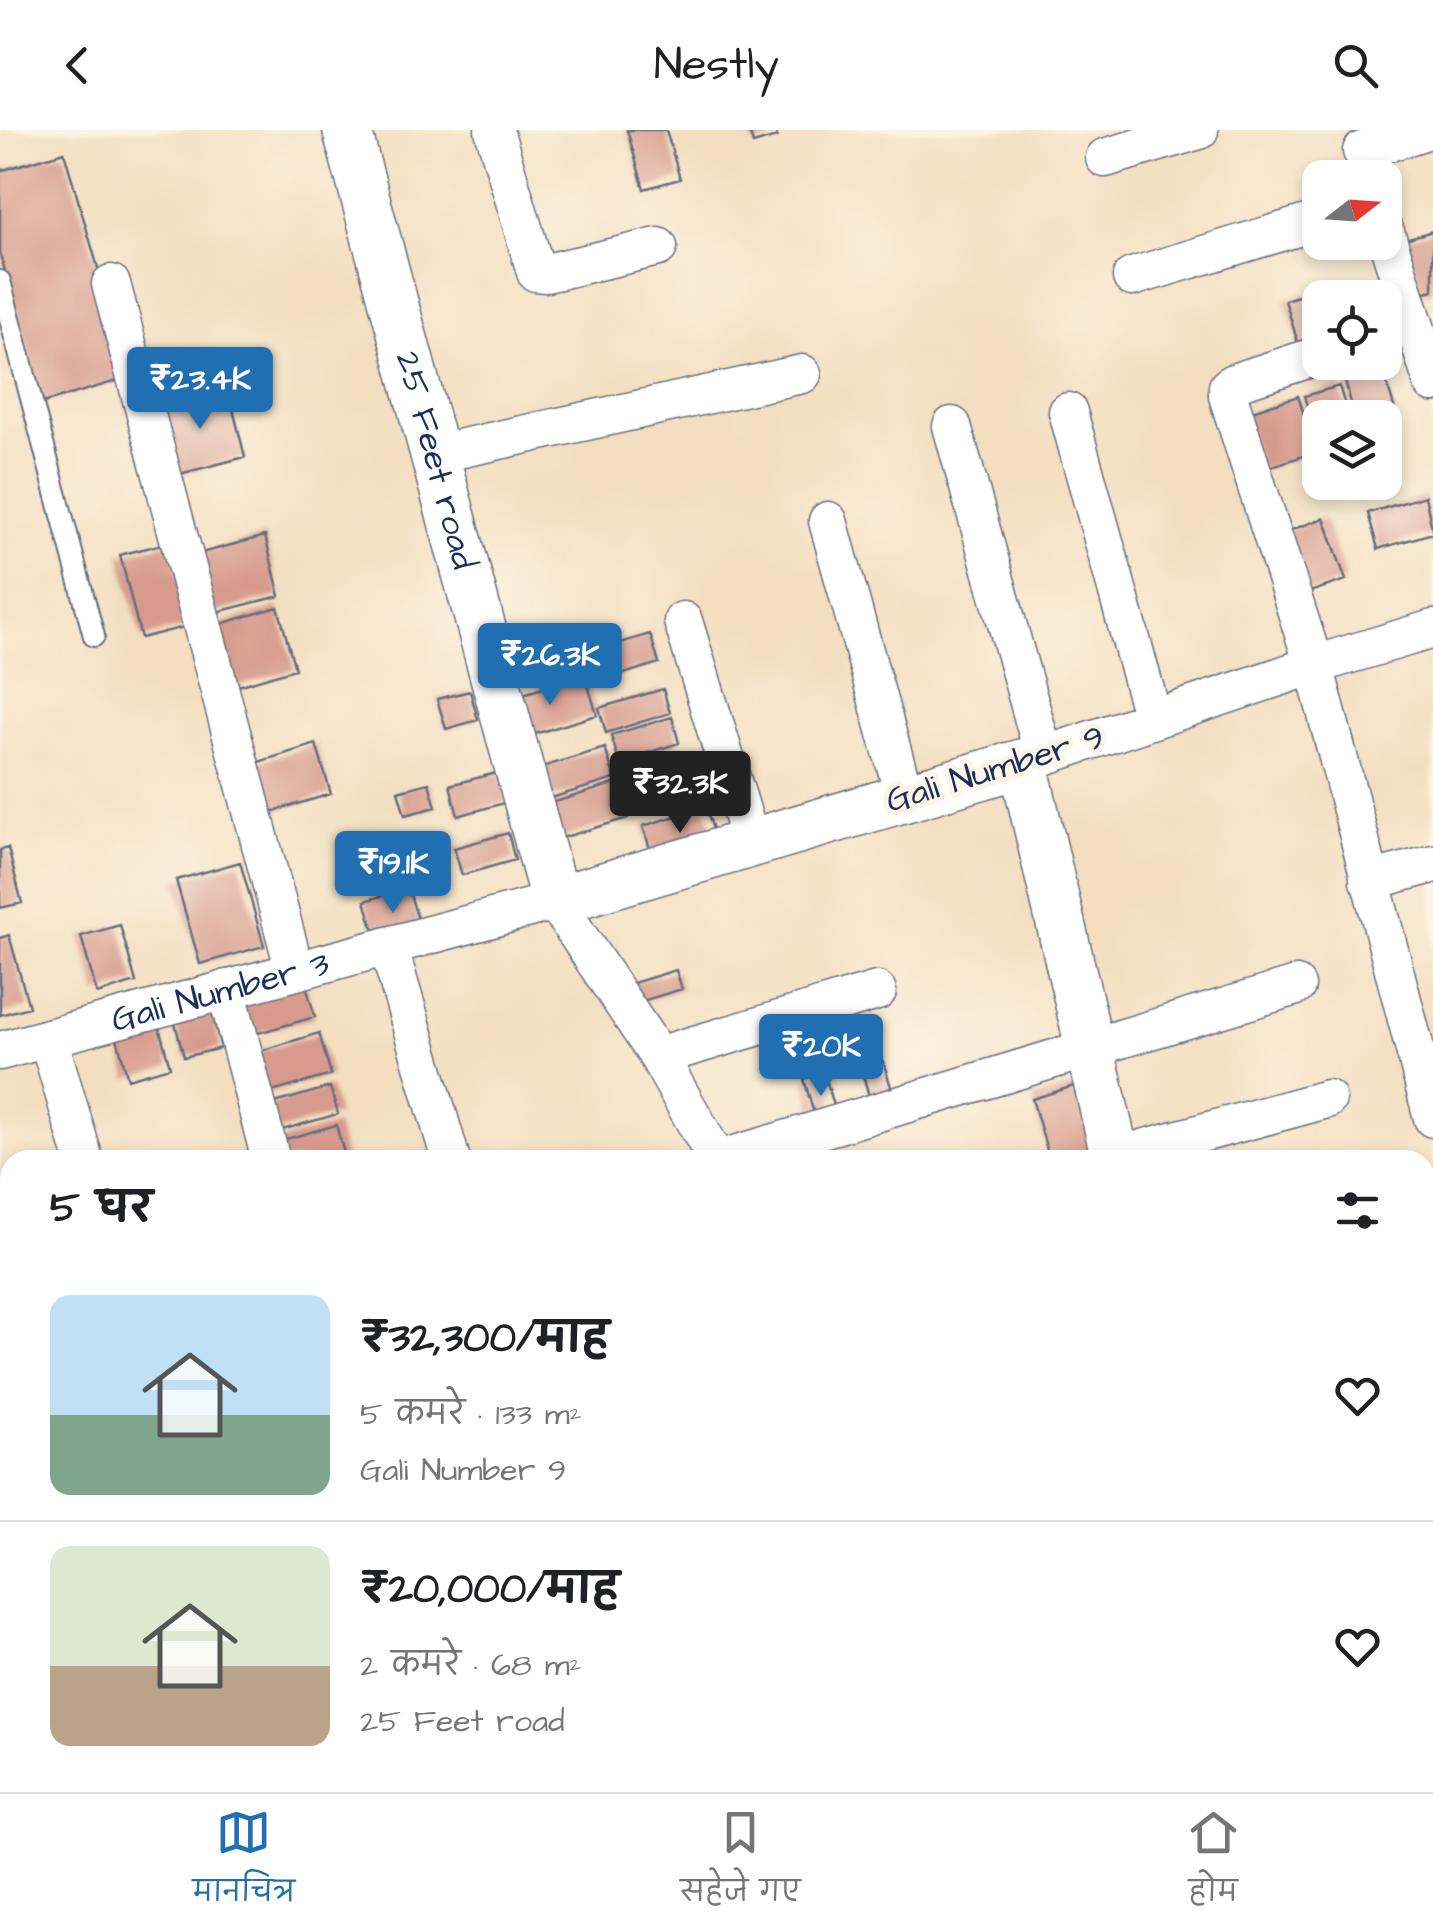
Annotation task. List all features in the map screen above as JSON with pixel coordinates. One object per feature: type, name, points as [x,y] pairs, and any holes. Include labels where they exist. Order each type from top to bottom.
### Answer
[{"type":"street","name":"25 Feet road","points":[[347,130],[555,900],[658,1056],[712,1150]]},
{"type":"street","points":[[494,130],[536,272],[546,274],[658,247]]},
{"type":"street","points":[[1105,158],[1199,130]]},
{"type":"street","points":[[1362,153],[1426,130]]},
{"type":"street","points":[[1132,277],[1302,225]]},
{"type":"street","points":[[1394,260],[1433,383]]},
{"type":"street","points":[[111,284],[294,971]]},
{"type":"street","points":[[1302,360],[1241,379],[1228,387],[1314,665],[1433,1118]]},
{"type":"street","points":[[435,454],[802,374]]},
{"type":"street","points":[[1068,412],[1153,719]]},
{"type":"street","points":[[952,426],[1034,760],[1109,1150]]},
{"type":"street","points":[[828,521],[905,798]]},
{"type":"street","points":[[683,621],[751,843]]},
{"type":"street","name":"Gali Number 9","points":[[555,900],[1034,760],[1314,665],[1432,635]]},
{"type":"street","points":[[1369,882],[1433,864]]},
{"type":"street","name":"Gali Number 3","points":[[0,1051],[555,900]]},
{"type":"street","points":[[388,946],[448,1150]]},
{"type":"street","points":[[752,1150],[1296,986]]},
{"type":"street","points":[[226,989],[268,1150]]},
{"type":"street","points":[[658,1056],[877,991]]},
{"type":"street","points":[[48,1038],[81,1150]]},
{"type":"street","points":[[1143,1150],[1326,1099]]},
{"type":"lane","points":[[0,281],[94,636]]},
{"type":"building","points":[[627,130],[666,130],[680,179],[644,189]]},
{"type":"building","points":[[749,130],[775,130],[777,137],[753,144]]},
{"type":"building","points":[[64,152],[130,377],[43,403],[0,254],[0,171]]},
{"type":"building","points":[[1433,231],[1433,290],[1422,293],[1405,239]]},
{"type":"building","points":[[1302,295],[1302,356],[1285,300]]},
{"type":"building","points":[[1345,380],[1386,380],[1392,400],[1350,400]]},
{"type":"building","points":[[1339,386],[1343,400],[1305,400],[1304,396]]},
{"type":"building","points":[[228,389],[245,457],[172,476],[154,408]]},
{"type":"building","points":[[1298,396],[1302,408],[1302,456],[1260,470],[1243,414]]},
{"type":"building","points":[[1425,496],[1433,533],[1378,549],[1368,513]]},
{"type":"building","points":[[1324,518],[1346,580],[1301,595],[1280,534]]},
{"type":"building","points":[[265,536],[280,596],[205,615],[190,556]]},
{"type":"building","points":[[170,542],[192,625],[141,638],[120,555]]},
{"type":"building","points":[[278,607],[295,669],[228,689],[210,627]]},
{"type":"building","points":[[650,634],[659,663],[595,683],[586,653]]},
{"type":"building","points":[[585,675],[597,715],[515,740],[503,700]]},
{"type":"building","points":[[663,689],[670,713],[606,733],[599,708]]},
{"type":"building","points":[[470,691],[478,720],[446,729],[437,699]]},
{"type":"building","points":[[672,717],[679,743],[619,762],[611,735]]},
{"type":"building","points":[[316,744],[331,794],[268,813],[252,764]]},
{"type":"building","points":[[605,748],[615,779],[531,804],[522,773]]},
{"type":"building","points":[[689,759],[698,791],[632,812],[622,779]]},
{"type":"building","points":[[500,772],[508,802],[458,816],[450,785]]},
{"type":"building","points":[[429,783],[436,807],[405,815],[398,791]]},
{"type":"building","points":[[617,783],[628,818],[542,844],[532,809]]},
{"type":"building","points":[[706,807],[718,846],[655,865],[643,826]]},
{"type":"building","points":[[508,833],[515,860],[462,875],[454,848]]},
{"type":"building","points":[[8,848],[22,903],[0,908],[0,850]]},
{"type":"building","points":[[240,862],[264,946],[200,964],[176,880]]},
{"type":"building","points":[[408,888],[421,930],[378,943],[365,901]]},
{"type":"building","points":[[120,925],[136,982],[97,994],[81,936]]},
{"type":"building","points":[[9,935],[29,1007],[0,1015],[0,938]]},
{"type":"building","points":[[676,970],[682,989],[639,1002],[633,983]]},
{"type":"building","points":[[303,975],[315,1017],[251,1035],[240,994]]},
{"type":"building","points":[[209,1002],[221,1048],[184,1057],[172,1012]]},
{"type":"building","points":[[156,1016],[170,1067],[128,1079],[114,1027]]},
{"type":"building","points":[[319,1033],[331,1075],[265,1094],[253,1053]]},
{"type":"building","points":[[883,1061],[896,1103],[873,1110],[861,1068]]},
{"type":"building","points":[[824,1073],[838,1118],[817,1124],[804,1079]]},
{"type":"building","points":[[1077,1085],[1096,1149],[1047,1150],[1032,1099]]},
{"type":"building","points":[[330,1087],[338,1114],[275,1132],[267,1105]]},
{"type":"building","points":[[336,1125],[343,1150],[281,1150],[279,1141]]}]
